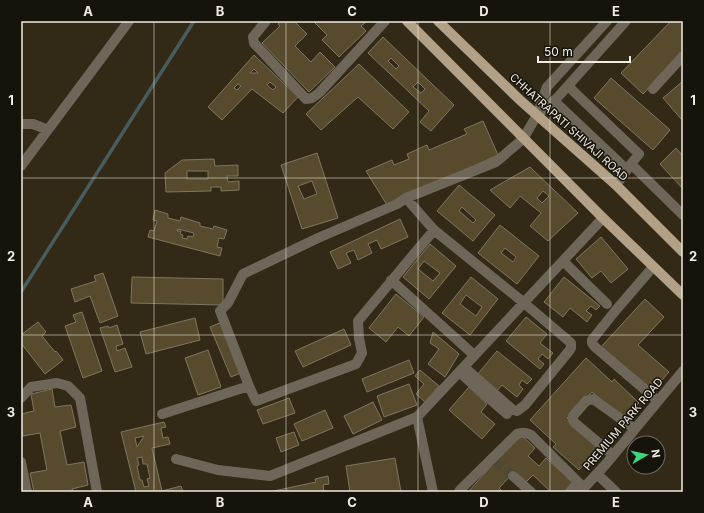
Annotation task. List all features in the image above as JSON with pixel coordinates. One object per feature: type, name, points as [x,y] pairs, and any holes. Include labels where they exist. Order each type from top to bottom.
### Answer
[{"type":"main road","points":[[406,21],[653,268],[683,295]]},
{"type":"main road","name":"CHHATRAPATI SHIVAJI ROAD","points":[[438,21],[537,115],[616,185],[683,252]]},
{"type":"street","points":[[21,166],[129,21]]},
{"type":"street","points":[[266,21],[253,37],[254,43],[306,99],[312,98],[319,93],[385,21]]},
{"type":"street","points":[[434,230],[358,321],[362,353],[356,364],[256,401],[220,311],[228,303],[243,274],[318,238],[397,204],[406,198],[496,162],[523,139],[537,115],[547,87],[607,21]]},
{"type":"street","points":[[537,115],[554,101],[626,21]]},
{"type":"street","points":[[653,89],[683,56]]},
{"type":"street","points":[[568,86],[639,154],[616,185]]},
{"type":"street","points":[[554,101],[683,215]]},
{"type":"street","points":[[21,124],[32,124],[48,130]]},
{"type":"street","points":[[406,198],[434,230],[523,302],[571,344],[571,348],[525,405],[517,411],[513,410],[461,369]]},
{"type":"street","points":[[176,459],[218,470],[270,476],[417,416],[603,218]]},
{"type":"street","points":[[563,260],[607,304]]},
{"type":"street","points":[[653,268],[616,310],[592,340],[592,343],[658,401]]},
{"type":"street","points":[[391,280],[474,355]]},
{"type":"street","points":[[461,369],[507,414]]},
{"type":"street","name":"PREMIUM PARK ROAD","points":[[570,492],[580,487],[596,474],[683,371]]},
{"type":"street","points":[[21,398],[31,387],[57,383],[68,386],[80,398],[97,492]]},
{"type":"street","points":[[162,414],[249,386]]},
{"type":"street","points":[[613,455],[575,423],[573,416],[586,401],[593,399],[635,429]]},
{"type":"street","points":[[417,416],[433,492]]},
{"type":"street","points":[[459,492],[494,459],[517,434],[522,432],[531,435],[580,487]]},
{"type":"street","points":[[21,462],[27,492]]},
{"type":"street","points":[[596,474],[616,492]]},
{"type":"street","points":[[513,476],[531,492]]},
{"type":"building","points":[[281,21],[294,21],[307,34],[295,46],[311,62],[320,52],[335,67],[309,92],[262,43],[280,26],[278,24]]},
{"type":"building","points":[[313,21],[364,21],[366,22],[361,26],[366,31],[339,57],[322,40],[327,35]]},
{"type":"building","points":[[671,21],[683,21],[683,53],[643,94],[621,73]]},
{"type":"building","points":[[383,37],[454,105],[431,131],[420,122],[429,111],[368,53]],"holes":[[[391,58],[399,66],[396,69],[388,61]],[[418,82],[425,89],[421,93],[413,87]]]},
{"type":"building","points":[[254,55],[298,97],[283,113],[252,89],[222,120],[208,107]],"holes":[[[254,69],[258,73],[250,73]],[[270,82],[276,87],[273,90],[267,85]],[[238,84],[241,86],[237,90],[234,88]]]},
{"type":"building","points":[[359,64],[409,112],[393,129],[358,97],[321,130],[306,114]]},
{"type":"building","points":[[611,78],[670,130],[653,150],[594,98]]},
{"type":"building","points":[[683,81],[683,119],[682,120],[663,98]]},
{"type":"building","points":[[483,121],[498,155],[387,205],[366,171],[392,160],[394,165],[409,159],[407,154],[427,145],[429,150],[467,134],[464,129]]},
{"type":"building","points":[[676,148],[683,156],[683,189],[660,164]]},
{"type":"building","points":[[317,153],[338,218],[302,229],[281,165]],"holes":[[[312,181],[317,194],[304,199],[298,186]]]},
{"type":"building","points":[[214,159],[215,166],[238,165],[238,176],[227,176],[228,182],[239,181],[239,190],[221,191],[221,187],[211,187],[211,191],[166,192],[165,173],[182,160]],"holes":[[[187,171],[208,171],[208,179],[187,179]]]},
{"type":"building","points":[[530,167],[578,213],[548,241],[530,226],[541,213],[520,196],[510,208],[490,190]],"holes":[[[543,191],[549,196],[542,203],[537,198]]]},
{"type":"building","points":[[459,185],[495,215],[473,241],[437,211]],"holes":[[[462,207],[476,220],[473,223],[459,211]]]},
{"type":"building","points":[[155,210],[168,214],[168,218],[180,221],[181,217],[200,223],[200,226],[213,229],[214,226],[227,230],[224,239],[219,238],[217,247],[222,248],[220,256],[148,237],[150,230],[154,231],[157,221],[153,220]],"holes":[[[178,229],[194,233],[193,237],[188,236],[187,239],[182,238],[183,235],[180,234],[181,231],[177,231]]]},
{"type":"building","points":[[400,219],[408,237],[381,249],[377,240],[368,244],[372,253],[358,260],[354,250],[346,253],[351,263],[338,269],[330,252]]},
{"type":"building","points":[[500,225],[539,256],[517,284],[478,253]],"holes":[[[505,248],[516,257],[513,262],[501,253]]]},
{"type":"building","points":[[601,237],[628,269],[611,283],[601,271],[592,278],[576,259]]},
{"type":"building","points":[[430,244],[456,266],[429,299],[403,277]],"holes":[[[424,261],[440,273],[433,281],[418,269]]]},
{"type":"building","points":[[103,273],[118,316],[100,323],[90,296],[75,302],[71,289],[96,281],[94,276]]},
{"type":"building","points":[[132,277],[223,279],[223,305],[131,303]]},
{"type":"building","points":[[471,277],[498,299],[470,335],[442,313]],"holes":[[[466,295],[482,307],[476,316],[460,304]]]},
{"type":"building","points":[[564,277],[600,306],[596,310],[591,306],[586,311],[592,315],[587,322],[570,308],[563,317],[544,302]]},
{"type":"building","points":[[396,294],[424,317],[409,336],[398,327],[386,342],[369,328]]},
{"type":"building","points":[[645,299],[664,317],[638,345],[669,372],[653,390],[601,347]]},
{"type":"building","points":[[82,312],[102,371],[83,378],[65,326],[76,322],[73,315]]},
{"type":"building","points":[[526,317],[547,334],[540,343],[553,353],[548,359],[542,354],[538,359],[544,364],[540,369],[506,341]]},
{"type":"building","points":[[195,318],[200,340],[146,354],[140,332]]},
{"type":"building","points":[[38,322],[46,332],[42,336],[63,360],[45,374],[21,343],[21,335]]},
{"type":"building","points":[[222,322],[243,372],[231,377],[210,327]]},
{"type":"building","points":[[117,325],[123,344],[116,346],[117,351],[125,348],[132,367],[115,372],[100,328],[108,326],[109,328]]},
{"type":"building","points":[[344,329],[351,345],[303,367],[295,351]]},
{"type":"building","points":[[433,332],[459,354],[445,377],[428,364],[439,349],[430,343]]},
{"type":"building","points":[[208,350],[221,387],[198,395],[185,358]]},
{"type":"building","points":[[497,351],[532,379],[527,384],[522,380],[519,385],[523,389],[517,397],[502,385],[497,391],[477,375]]},
{"type":"building","points":[[586,358],[612,382],[614,379],[639,403],[624,419],[592,392],[567,418],[599,448],[579,470],[553,447],[556,444],[530,420]]},
{"type":"building","points":[[409,360],[414,373],[367,392],[362,379]]},
{"type":"building","points":[[420,370],[439,386],[425,402],[416,394],[424,384],[415,376]]},
{"type":"building","points":[[409,384],[417,405],[384,417],[377,396]]},
{"type":"building","points":[[469,387],[487,404],[481,412],[495,424],[482,439],[449,410]]},
{"type":"building","points":[[52,389],[55,407],[71,405],[76,427],[60,431],[67,465],[84,462],[88,485],[72,489],[73,492],[34,492],[30,473],[47,470],[40,433],[23,436],[21,414],[34,411],[31,394]]},
{"type":"building","points":[[289,398],[295,413],[263,424],[257,410]]},
{"type":"building","points":[[373,402],[382,420],[353,434],[344,416]]},
{"type":"building","points":[[325,410],[333,428],[302,441],[294,424]]},
{"type":"building","points":[[164,422],[166,427],[161,428],[163,438],[168,437],[170,444],[152,448],[162,491],[181,486],[183,492],[136,492],[121,432]],"holes":[[[144,436],[137,447],[135,438]],[[142,457],[143,464],[147,464],[150,478],[147,479],[149,486],[144,487],[142,480],[140,480],[137,466],[139,465],[137,458]]]},
{"type":"building","points":[[294,432],[299,445],[281,452],[276,438]]},
{"type":"building","points":[[520,434],[535,448],[528,456],[539,466],[546,458],[574,483],[566,492],[551,492],[533,475],[526,482],[514,472],[499,488],[503,492],[468,492]]},
{"type":"building","points":[[395,458],[401,492],[350,492],[346,466]]},
{"type":"building","points":[[328,476],[329,484],[323,485],[324,492],[269,492],[316,482],[315,479]]},
{"type":"waterway","points":[[21,292],[194,21]]},
{"type":"tunnel","points":[[495,460],[513,476]]}]
